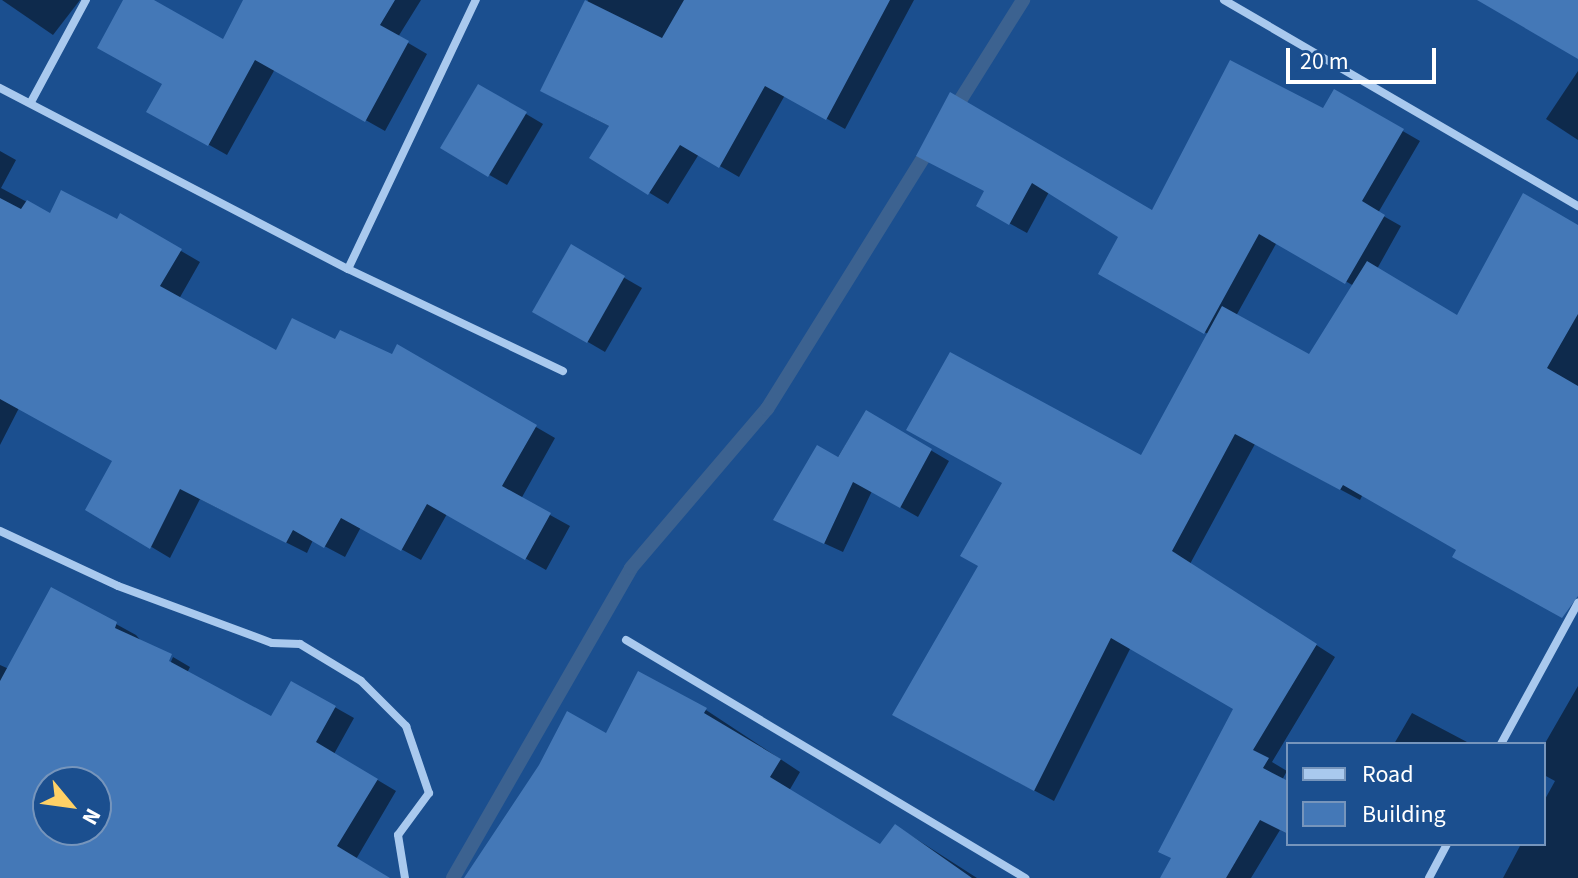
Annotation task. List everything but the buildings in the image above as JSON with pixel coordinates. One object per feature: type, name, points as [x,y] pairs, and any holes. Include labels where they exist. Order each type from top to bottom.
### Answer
[{"type":"street","points":[[31,102],[86,0]]},
{"type":"street","points":[[348,269],[476,0]]},
{"type":"street","points":[[1224,0],[1578,206]]},
{"type":"street","points":[[0,88],[348,269],[563,371]]},
{"type":"street","points":[[0,531],[132,591],[272,643],[300,644],[361,681],[406,726],[429,793],[398,835],[405,878]]},
{"type":"street","points":[[1502,742],[1578,603]]},
{"type":"street","points":[[626,640],[1026,878]]},
{"type":"street","points":[[1429,878],[1446,846]]},
{"type":"waterway","points":[[951,115],[1023,0]]},
{"type":"waterway","points":[[453,878],[631,568],[767,409],[931,146]]}]
